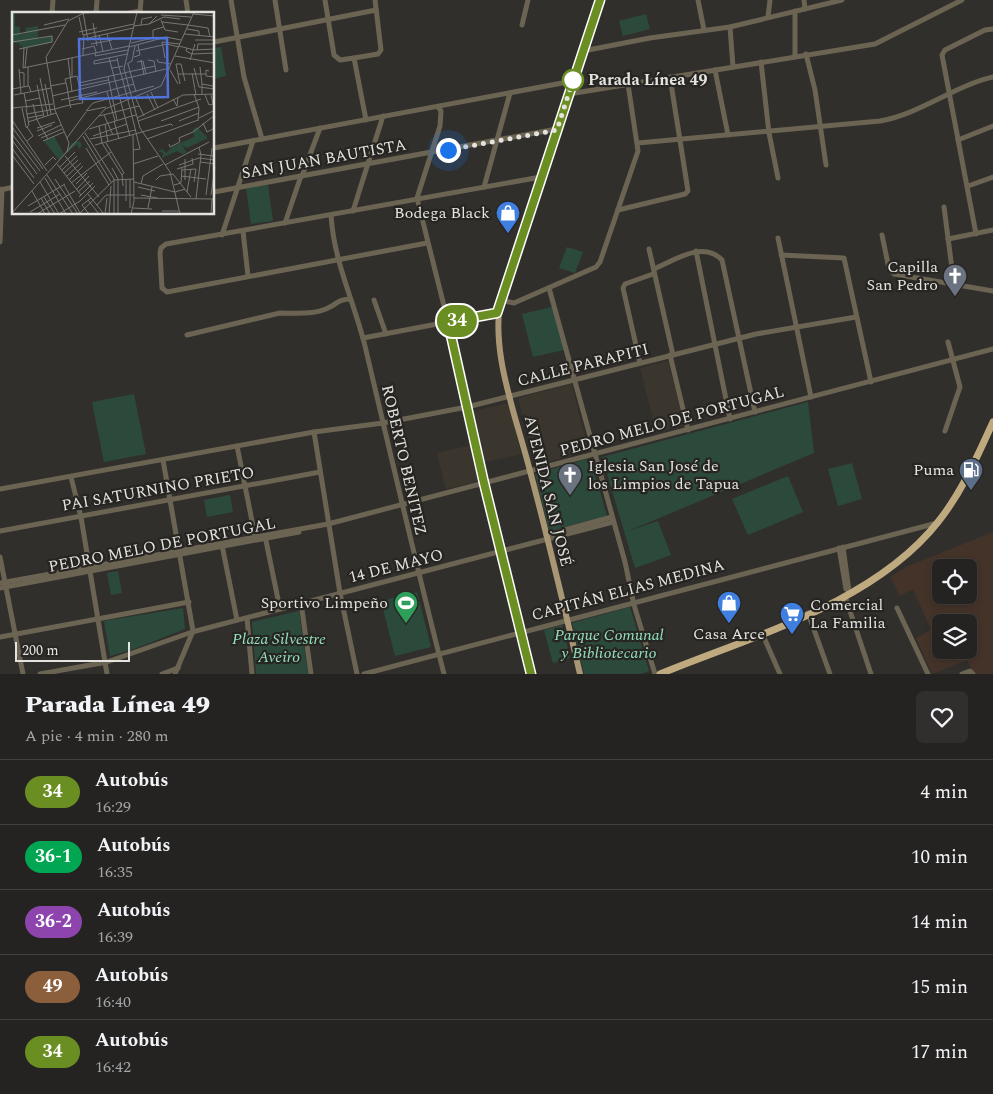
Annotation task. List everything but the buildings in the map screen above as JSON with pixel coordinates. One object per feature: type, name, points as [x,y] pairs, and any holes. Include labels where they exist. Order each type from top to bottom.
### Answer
[{"type":"highway","points":[[660,674],[808,613],[896,564],[938,523],[961,489],[993,422]]},
{"type":"main road","name":"AVENIDA SAN JOSÉ","points":[[580,674],[510,396],[497,337],[497,313],[600,0]]},
{"type":"main road","points":[[497,313],[448,322],[466,407],[531,674]]},
{"type":"street","points":[[140,12],[141,0]]},
{"type":"street","points":[[232,0],[244,77],[262,139]]},
{"type":"street","points":[[275,0],[286,70]]},
{"type":"street","points":[[325,0],[336,59],[378,54],[382,50],[375,0]]},
{"type":"street","points":[[522,25],[528,0]]},
{"type":"street","points":[[698,0],[704,30]]},
{"type":"street","points":[[768,18],[770,0]]},
{"type":"street","points":[[804,0],[805,9]]},
{"type":"street","points":[[583,51],[730,26],[842,0]]},
{"type":"street","points":[[568,94],[875,44],[962,0]]},
{"type":"street","points":[[215,42],[376,10]]},
{"type":"street","points":[[794,11],[795,56]]},
{"type":"street","points":[[730,26],[733,67]]},
{"type":"street","points":[[976,234],[942,55],[945,50],[984,30],[993,29]]},
{"type":"street","points":[[806,54],[815,90],[826,165]]},
{"type":"street","points":[[354,58],[366,120]]},
{"type":"street","points":[[761,62],[769,133],[778,178]]},
{"type":"street","points":[[715,70],[728,135]]},
{"type":"street","points":[[638,144],[769,133],[891,119],[993,76]]},
{"type":"street","points":[[618,210],[685,194],[688,191],[670,77]]},
{"type":"street","points":[[215,148],[573,81]]},
{"type":"street","points":[[500,300],[514,303],[596,267],[600,262],[636,158],[638,144],[628,84]]},
{"type":"street","points":[[484,187],[510,93]]},
{"type":"street","points":[[363,338],[448,322],[417,198],[440,126],[438,107]]},
{"type":"street","points":[[353,211],[383,116]]},
{"type":"street","points":[[958,140],[993,126]]},
{"type":"street","points":[[285,224],[320,128]]},
{"type":"street","name":"SAN JUAN BAUTISTA","points":[[215,192],[557,130]]},
{"type":"street","points":[[222,235],[253,140]]},
{"type":"street","points":[[427,243],[167,292],[162,288],[160,253],[164,246],[541,176]]},
{"type":"street","points":[[968,186],[993,177]]},
{"type":"street","points":[[0,242],[1,190]]},
{"type":"street","points":[[944,207],[954,284]]},
{"type":"street","name":"ROBERTO BENITEZ","points":[[331,215],[337,260],[363,338],[401,504],[444,674]]},
{"type":"street","points":[[948,239],[993,230]]},
{"type":"street","points":[[243,231],[248,276]]},
{"type":"street","points":[[882,234],[889,269],[894,274],[993,291]]},
{"type":"street","points":[[778,238],[811,397]]},
{"type":"street","points":[[649,249],[688,430]]},
{"type":"street","points":[[696,252],[730,419]]},
{"type":"street","points":[[640,363],[622,288],[625,284],[696,252],[709,252],[719,257],[724,263],[755,412]]},
{"type":"street","points":[[781,255],[844,258],[871,382]]},
{"type":"street","points":[[549,288],[613,519],[633,602],[655,674]]},
{"type":"street","points":[[187,335],[280,313],[294,314],[328,308],[338,300],[350,299]]},
{"type":"street","points":[[374,300],[386,334]]},
{"type":"street","name":"CALLE PARAPITI","points":[[0,489],[314,432],[383,423],[466,407],[740,338],[856,317]]},
{"type":"street","points":[[945,431],[960,387],[948,342]]},
{"type":"street","name":"PEDRO MELO DE PORTUGAL","points":[[3,585],[328,524],[993,350]]},
{"type":"street","points":[[314,432],[340,593],[357,674]]},
{"type":"street","points":[[237,446],[255,536]]},
{"type":"street","points":[[163,460],[189,602],[192,632],[175,674]]},
{"type":"street","name":"PAI SATURNINO PRIETO","points":[[0,531],[320,472]]},
{"type":"street","points":[[71,476],[81,516],[107,674]]},
{"type":"street","name":"14 DE MAYO","points":[[40,674],[105,662],[192,632],[501,552],[546,537],[613,519]]},
{"type":"street","name":"CAPITÁN ELIAS MEDINA","points":[[364,674],[520,631],[938,523]]},
{"type":"street","name":"PEDRO MELO DE PORTUGAL","points":[[222,544],[255,536],[265,536]]},
{"type":"street","points":[[265,536],[280,609]]},
{"type":"street","points":[[222,544],[237,620]]},
{"type":"street","points":[[841,548],[846,588],[871,674]]},
{"type":"street","points":[[0,557],[3,585],[16,634],[23,674]]},
{"type":"street","points":[[0,637],[189,602]]},
{"type":"street","points":[[301,603],[311,674]]},
{"type":"street","points":[[896,608],[928,674]]},
{"type":"street","points":[[808,613],[830,674]]},
{"type":"street","points":[[247,618],[252,674]]},
{"type":"street","points":[[762,633],[780,674]]},
{"type":"street","points":[[162,674],[178,668]]},
{"type":"street","points":[[962,674],[970,671],[973,674]]},
{"type":"shaded area","points":[[668,361],[684,425],[656,432],[640,368]]},
{"type":"shaded area","points":[[571,384],[589,451],[536,465],[518,398]]},
{"type":"shaded area","points":[[509,403],[521,454],[485,462],[474,411]]},
{"type":"shaded area","points":[[471,445],[480,481],[446,489],[437,453]]},
{"type":"shaded area","points":[[993,532],[993,674],[974,674],[967,660],[932,674],[916,638],[931,630],[913,589],[900,596],[890,577],[906,567]]},
{"type":"green space","points":[[646,14],[650,29],[623,36],[619,21]]},
{"type":"green space","points":[[221,47],[226,76],[215,79],[215,48]]},
{"type":"green space","points":[[268,185],[273,221],[251,224],[246,188]]},
{"type":"green space","points":[[567,247],[583,252],[575,273],[559,268]]},
{"type":"green space","points":[[552,307],[564,350],[533,357],[522,314]]},
{"type":"green space","points":[[134,394],[146,454],[104,462],[92,402]]},
{"type":"green space","points":[[808,402],[814,453],[626,532],[658,521],[671,555],[635,568],[602,457]]},
{"type":"green space","points":[[590,458],[607,516],[549,531],[535,474]]},
{"type":"green space","points":[[852,463],[862,499],[838,506],[828,469]]},
{"type":"green space","points":[[788,476],[803,512],[748,535],[732,499]]},
{"type":"green space","points":[[230,495],[233,512],[207,517],[204,500]]},
{"type":"green space","points":[[118,571],[122,593],[111,595],[107,573]]},
{"type":"green space","name":"Sportivo Limpeño","points":[[417,592],[431,647],[395,656],[381,601]]},
{"type":"green space","name":"Parque Comunal y Bibliotecario","points":[[630,607],[649,671],[641,674],[584,674],[572,623]]},
{"type":"green space","points":[[183,608],[185,629],[134,649],[110,656],[104,621]]},
{"type":"green space","name":"Plaza Silvestre Aveiro","points":[[299,611],[308,674],[256,674],[252,622]]},
{"type":"green space","points":[[562,625],[570,658],[553,663],[544,630]]},
{"type":"bus line","name":"34","points":[[531,674],[484,483],[448,322],[497,313],[503,289],[600,0]]},
{"type":"place","name":"Parada Línea 49","points":[[573,80]]},
{"type":"place","name":"Bodega Black","points":[[508,234]]},
{"type":"place","name":"Capilla San Pedro","points":[[955,297]]},
{"type":"place","name":"Puma","points":[[971,491]]},
{"type":"place","name":"Iglesia San José de los Limpios de Tapua","points":[[570,496]]},
{"type":"place","name":"Sportivo Limpeño","points":[[406,624]]},
{"type":"place","name":"Casa Arce","points":[[729,624]]},
{"type":"place","name":"Comercial La Familia","points":[[792,635]]},
{"type":"route","points":[[448,150],[557,130],[573,80]]}]
